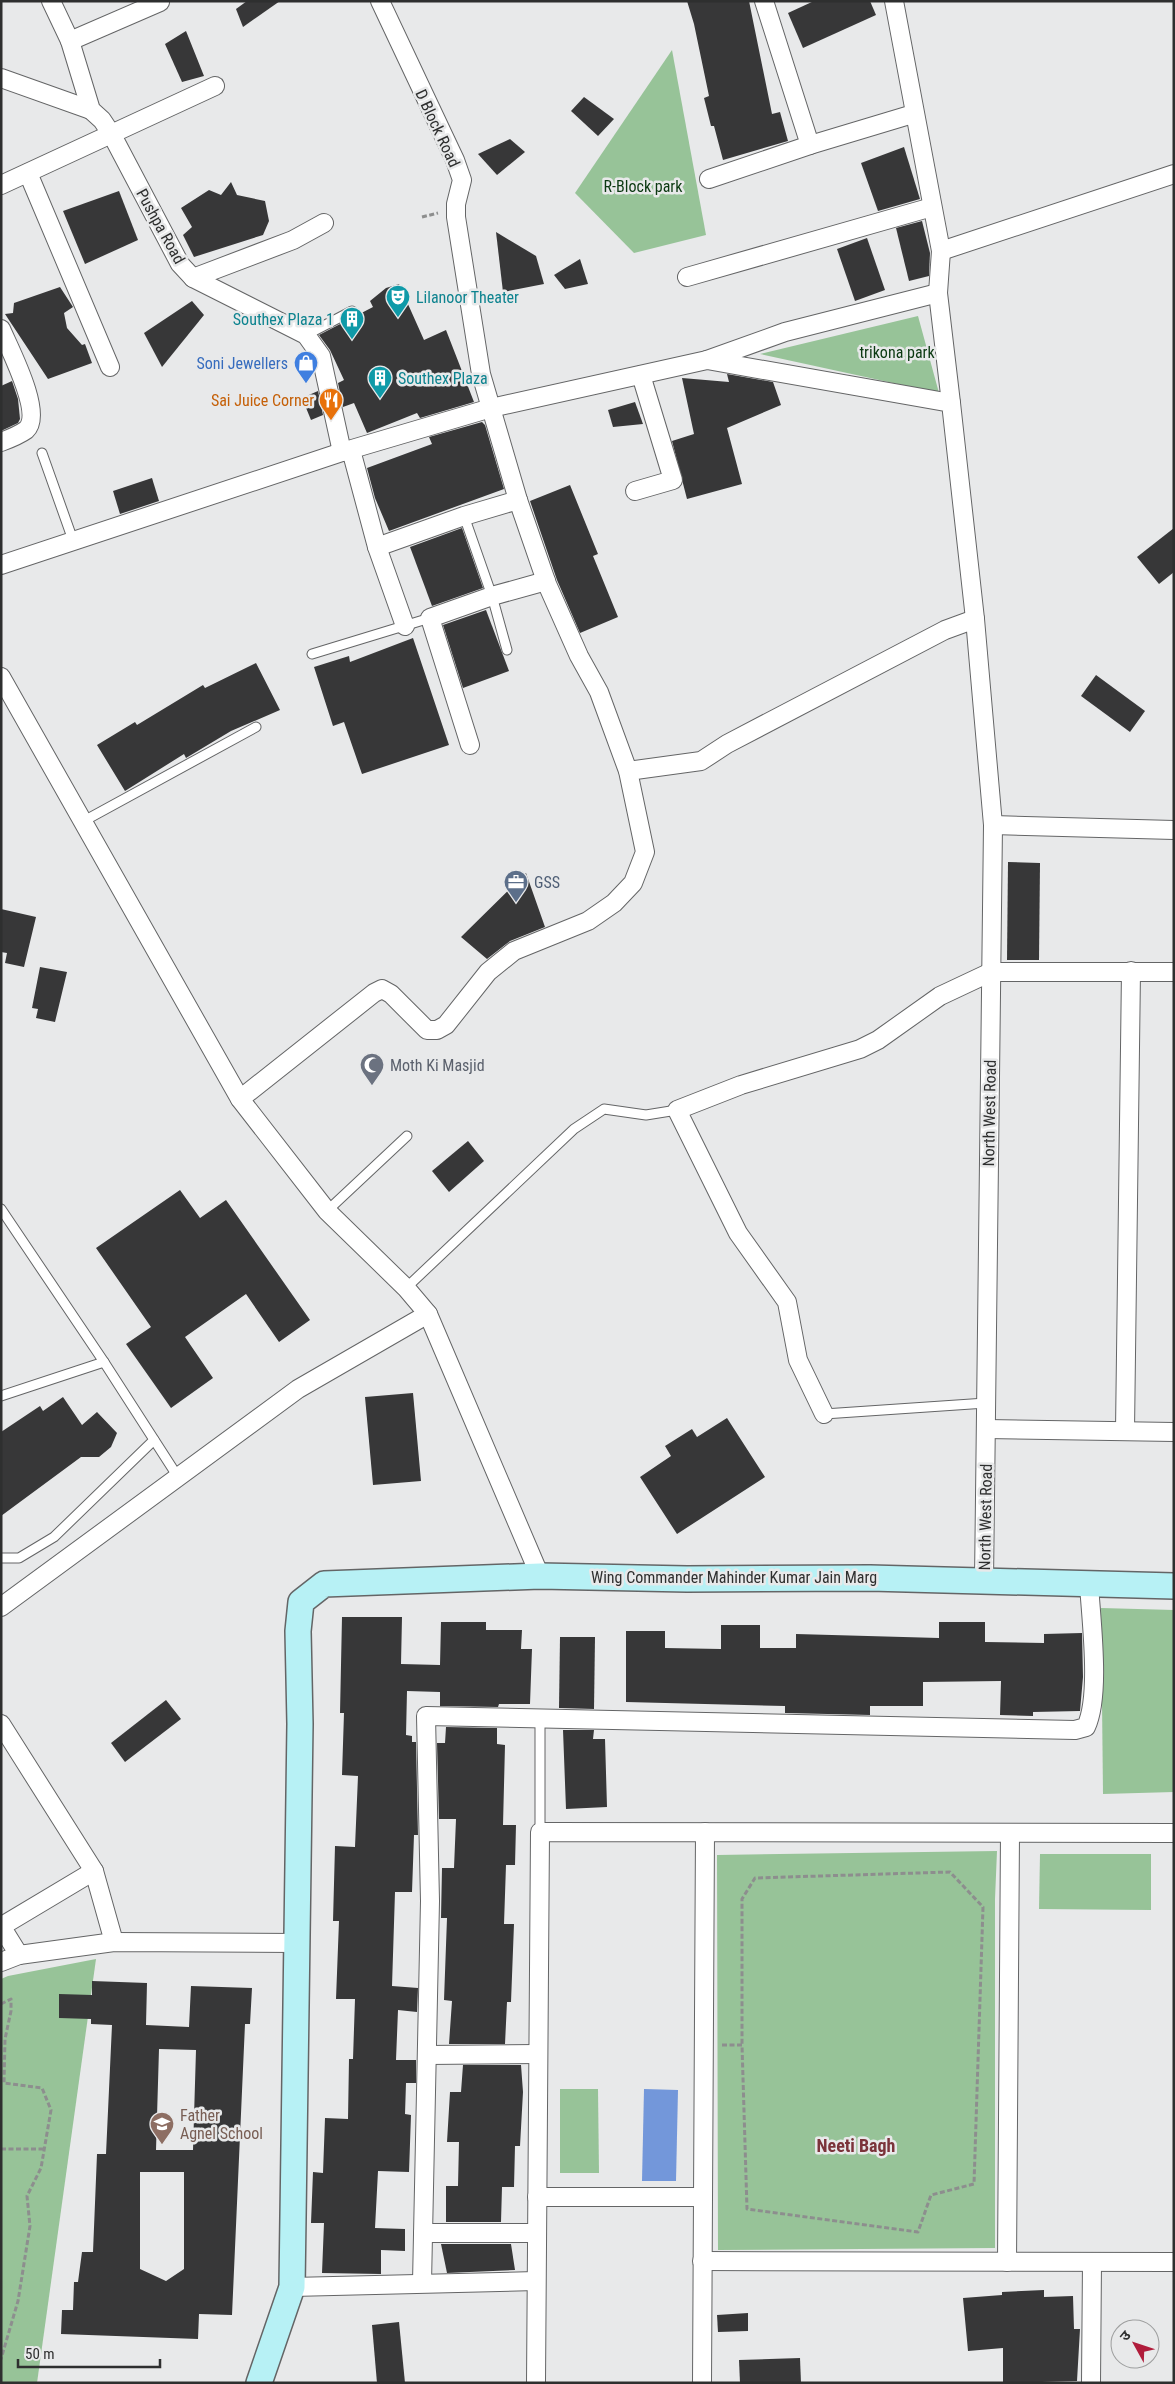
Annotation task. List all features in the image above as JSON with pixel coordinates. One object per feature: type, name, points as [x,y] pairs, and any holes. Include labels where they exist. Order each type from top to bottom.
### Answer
[{"type":"street","name":"Pushpa Road","points":[[51,1],[70,41],[91,110],[102,120],[112,135],[180,264],[193,278],[306,335],[322,356],[346,451],[405,626]]},
{"type":"street","name":"D Block Road","points":[[240,1099],[374,993],[382,989],[391,994],[427,1030],[437,1030],[446,1025],[488,972],[514,951],[588,922],[602,913],[633,883],[645,852],[628,771],[599,692],[579,656],[546,581],[518,500],[481,374],[456,217],[456,204],[462,180],[455,160],[380,1]]},
{"type":"street","points":[[764,1],[810,145]]},
{"type":"street","name":"North West Road","points":[[894,1],[913,114],[941,251],[938,293],[975,619],[993,825],[984,1581]]},
{"type":"street","points":[[70,41],[160,2]]},
{"type":"street","points":[[1,78],[91,110]]},
{"type":"street","points":[[1,185],[215,86]]},
{"type":"street","points":[[709,179],[810,145],[913,114]]},
{"type":"street","points":[[28,173],[110,367]]},
{"type":"street","points":[[941,251],[1174,174]]},
{"type":"street","points":[[688,277],[932,207]]},
{"type":"street","points":[[193,278],[293,240],[324,223]]},
{"type":"street","points":[[1,565],[74,543],[346,451],[491,408],[707,360],[785,332],[938,293]]},
{"type":"street","points":[[1,329],[31,402],[32,417],[27,429],[1,442]]},
{"type":"street","points":[[707,360],[951,402]]},
{"type":"street","points":[[634,491],[673,480],[641,375]]},
{"type":"street","points":[[377,547],[464,516],[518,500]]},
{"type":"street","points":[[470,744],[430,618],[492,596],[546,581]]},
{"type":"street","points":[[628,771],[701,761],[727,744],[945,630],[975,619]]},
{"type":"street","points":[[1,677],[240,1099],[327,1211],[406,1288],[428,1314],[540,1576]]},
{"type":"street","points":[[993,825],[1174,830]]},
{"type":"street","points":[[824,1414],[798,1360],[787,1302],[738,1233],[677,1110],[741,1085],[860,1049],[878,1040],[940,996],[991,972],[1174,972]]},
{"type":"street","points":[[1125,1431],[1131,972]]},
{"type":"street","points":[[1,1607],[298,1388],[428,1314]]},
{"type":"street","points":[[986,1429],[1174,1432]]},
{"type":"street","name":"Wing Commander Mahinder Kumar Jain Marg","points":[[297,1943],[300,1724],[298,1631],[301,1602],[324,1584],[540,1576],[870,1578],[1174,1586]]},
{"type":"street","points":[[422,2283],[430,1902],[426,1716],[540,1717],[822,1726],[965,1726],[1074,1730],[1086,1727],[1092,1714],[1093,1649],[1089,1584]]},
{"type":"street","points":[[1,1724],[94,1871],[114,1942]]},
{"type":"street","points":[[536,2383],[540,1832],[1174,1833]]},
{"type":"street","points":[[702,2383],[705,1832]]},
{"type":"street","points":[[1007,2262],[1010,1833]]},
{"type":"street","points":[[19,1954],[1,1926],[94,1871]]},
{"type":"street","points":[[1,1962],[19,1954],[114,1942],[297,1943],[292,2287],[259,2383]]},
{"type":"street","points":[[427,2055],[538,2054]]},
{"type":"street","points":[[537,2197],[703,2197]]},
{"type":"street","points":[[423,2233],[537,2234]]},
{"type":"street","points":[[702,2261],[1174,2262]]},
{"type":"street","points":[[1091,2383],[1092,2262]]},
{"type":"street","points":[[292,2287],[536,2281]]},
{"type":"lane","points":[[306,335],[352,311]]},
{"type":"lane","points":[[42,454],[74,543]]},
{"type":"lane","points":[[464,516],[492,596],[507,650]]},
{"type":"lane","points":[[312,654],[430,618]]},
{"type":"lane","points":[[82,822],[256,727]]},
{"type":"lane","points":[[406,1288],[574,1128],[594,1114],[604,1109],[646,1115],[677,1110]]},
{"type":"lane","points":[[327,1211],[407,1136]]},
{"type":"lane","points":[[1,1209],[178,1476]]},
{"type":"lane","points":[[1,1396],[104,1362]]},
{"type":"lane","points":[[824,1414],[986,1403]]},
{"type":"lane","points":[[1,1558],[18,1558],[54,1537],[154,1440]]},
{"type":"lane","points":[[540,1717],[540,1832]]},
{"type":"path","points":[[950,1872],[983,1907],[974,2184],[931,2195],[918,2232],[747,2209],[742,2045],[742,1900],[755,1878],[950,1872]]},
{"type":"path","points":[[1,2004],[11,1999],[11,2011],[5,2039],[4,2083],[42,2088],[51,2110],[41,2168],[27,2196],[30,2226],[24,2264],[18,2300],[1,2358]]},
{"type":"path","points":[[704,2045],[742,2045]]},
{"type":"path","points":[[1,2149],[45,2149]]},
{"type":"green space","name":"R-Block park","points":[[672,50],[706,235],[634,253],[575,193]]},
{"type":"green space","name":"trikona park","points":[[918,316],[939,393],[760,354]]},
{"type":"green space","points":[[1101,1608],[1174,1610],[1174,1792],[1103,1794]]},
{"type":"green space","points":[[997,1851],[995,1899],[995,2248],[718,2250],[717,1855]]},
{"type":"green space","points":[[1040,1854],[1151,1854],[1151,1910],[1039,1909]]},
{"type":"green space","points":[[96,1959],[37,2383],[1,2383],[1,1979]]},
{"type":"green space","points":[[560,2089],[598,2089],[599,2173],[560,2173]]},
{"type":"water","points":[[644,2089],[678,2090],[676,2181],[642,2181]]},
{"type":"building","points":[[247,1],[280,1],[243,27],[236,9]]},
{"type":"building","points":[[687,1],[749,1],[772,114],[780,112],[788,141],[723,160],[714,126],[711,126],[704,98],[709,96],[694,24]]},
{"type":"building","points":[[814,1],[870,1],[876,15],[803,48],[788,13]]},
{"type":"building","points":[[186,31],[204,76],[182,82],[165,44]]},
{"type":"building","points":[[584,97],[614,119],[598,136],[571,111]]},
{"type":"building","points":[[510,139],[525,152],[497,175],[478,154]]},
{"type":"building","points":[[904,147],[920,199],[878,211],[861,163]]},
{"type":"building","points":[[231,182],[237,195],[265,201],[269,221],[263,235],[194,257],[183,235],[192,227],[181,208],[209,190],[221,195]]},
{"type":"building","points":[[119,191],[138,240],[85,264],[63,211]]},
{"type":"building","points":[[922,221],[930,253],[929,276],[909,281],[896,228]]},
{"type":"building","points":[[496,232],[536,256],[544,284],[503,292]]},
{"type":"building","points":[[867,238],[885,290],[855,301],[837,249]]},
{"type":"building","points":[[580,259],[588,284],[565,289],[554,275]]},
{"type":"building","points":[[399,284],[424,340],[446,330],[474,402],[420,418],[417,413],[367,433],[354,403],[343,407],[338,383],[344,380],[330,350],[319,335],[373,307],[370,301],[386,288]]},
{"type":"building","points":[[60,287],[73,307],[64,313],[67,328],[82,345],[85,344],[92,363],[48,379],[5,314],[13,313],[14,303]]},
{"type":"building","points":[[192,301],[204,315],[162,367],[144,333]]},
{"type":"building","points":[[727,374],[773,382],[781,405],[727,428],[742,484],[687,499],[672,441],[694,434],[682,378],[729,382]]},
{"type":"building","points":[[12,381],[18,399],[20,419],[18,423],[1,431],[1,386]]},
{"type":"building","points":[[318,391],[323,415],[311,420],[302,398]]},
{"type":"building","points":[[635,402],[643,424],[613,427],[608,410]]},
{"type":"building","points":[[482,422],[485,425],[504,489],[389,531],[375,498],[367,468],[432,444],[429,437]]},
{"type":"building","points":[[152,478],[159,501],[120,514],[113,491]]},
{"type":"building","points":[[570,485],[598,554],[593,556],[618,617],[580,633],[557,580],[530,501]]},
{"type":"building","points":[[462,528],[483,588],[432,606],[410,547]]},
{"type":"building","points":[[1174,528],[1174,572],[1159,584],[1137,557]]},
{"type":"building","points":[[486,610],[509,671],[463,688],[443,625]]},
{"type":"building","points":[[413,638],[449,745],[362,774],[344,722],[333,726],[314,667],[349,656],[350,662]]},
{"type":"building","points":[[256,663],[280,710],[231,731],[186,758],[184,754],[125,791],[97,745],[135,722],[137,725],[203,685],[205,688]]},
{"type":"building","points":[[1096,675],[1145,711],[1130,732],[1081,696]]},
{"type":"building","points":[[1008,862],[1040,863],[1039,960],[1007,960]]},
{"type":"building","name":"GSS","points":[[526,873],[545,927],[510,941],[487,959],[461,937]]},
{"type":"building","points":[[1,909],[36,917],[24,967],[5,963],[7,953],[1,952]]},
{"type":"building","points":[[40,967],[67,972],[55,1022],[36,1018],[38,1009],[32,1008]]},
{"type":"building","points":[[468,1141],[484,1161],[449,1192],[432,1171]]},
{"type":"building","points":[[180,1190],[200,1218],[226,1200],[310,1320],[279,1342],[246,1294],[185,1337],[213,1378],[171,1408],[126,1344],[151,1327],[96,1248]]},
{"type":"building","points":[[413,1393],[421,1481],[373,1485],[365,1397]]},
{"type":"building","points":[[63,1397],[82,1425],[97,1412],[117,1433],[111,1447],[99,1457],[81,1457],[1,1516],[1,1432],[40,1406],[43,1411]]},
{"type":"building","points":[[727,1418],[765,1477],[677,1534],[640,1477],[671,1456],[665,1446],[692,1429],[697,1437]]},
{"type":"building","points":[[342,1617],[402,1617],[401,1664],[440,1665],[441,1622],[486,1622],[486,1630],[522,1630],[521,1649],[532,1649],[530,1704],[499,1704],[498,1707],[440,1706],[440,1692],[407,1691],[406,1735],[412,1736],[412,1742],[416,1742],[418,1835],[414,1835],[412,1892],[395,1892],[392,1986],[418,1988],[417,2012],[398,2010],[396,2060],[416,2060],[416,2083],[406,2083],[405,2114],[411,2115],[409,2172],[378,2171],[375,2228],[405,2229],[405,2251],[381,2250],[381,2274],[322,2273],[324,2223],[311,2223],[313,2172],[323,2173],[325,2118],[348,2119],[349,2059],[353,2059],[355,1999],[336,1999],[339,1921],[333,1921],[335,1846],[355,1847],[358,1776],[342,1775],[344,1713],[340,1713]]},
{"type":"building","points":[[939,1622],[985,1622],[985,1642],[1044,1643],[1044,1634],[1082,1633],[1083,1677],[1080,1711],[1033,1712],[1033,1716],[1000,1715],[1001,1681],[923,1682],[923,1706],[870,1706],[870,1715],[785,1713],[785,1706],[626,1702],[626,1631],[665,1631],[665,1648],[721,1649],[721,1625],[760,1625],[760,1648],[796,1648],[796,1634],[939,1638]]},
{"type":"building","points":[[560,1637],[595,1637],[594,1709],[559,1708]]},
{"type":"building","points":[[166,1700],[181,1719],[125,1762],[111,1743]]},
{"type":"building","points":[[446,1727],[497,1728],[497,1744],[505,1745],[503,1825],[516,1825],[515,1865],[506,1865],[504,1924],[514,1924],[511,2002],[507,2002],[505,2044],[449,2044],[452,2001],[444,2000],[447,1918],[441,1918],[442,1868],[454,1868],[456,1819],[439,1819],[437,1743],[445,1743]]},
{"type":"building","points":[[563,1730],[594,1730],[593,1739],[605,1739],[607,1807],[566,1809]]},
{"type":"building","points":[[92,1981],[147,1983],[146,2025],[189,2027],[191,1986],[252,1988],[250,2024],[245,2024],[232,2315],[199,2314],[198,2339],[61,2334],[62,2310],[73,2310],[74,2282],[78,2282],[82,2252],[93,2252],[97,2154],[106,2154],[112,2025],[91,2024],[91,2019],[59,2018],[59,1994],[92,1995]],"holes":[[[159,2049],[196,2050],[193,2150],[156,2150]],[[140,2172],[184,2172],[184,2269],[166,2281],[140,2269]]]},
{"type":"building","points":[[463,2065],[521,2065],[523,2092],[520,2146],[515,2146],[514,2187],[502,2187],[501,2222],[446,2222],[446,2186],[458,2186],[459,2142],[447,2142],[450,2092],[461,2092]]},
{"type":"building","points":[[441,2244],[511,2244],[515,2270],[447,2273]]},
{"type":"building","points":[[1044,2290],[1044,2297],[1073,2296],[1074,2329],[1080,2329],[1077,2381],[1003,2383],[1003,2348],[968,2351],[963,2298],[1002,2295],[1002,2292]]},
{"type":"building","points":[[748,2313],[748,2331],[718,2332],[717,2315]]},
{"type":"building","points":[[399,2322],[405,2383],[377,2383],[372,2325]]},
{"type":"building","points":[[800,2358],[801,2383],[740,2383],[739,2360]]},
{"type":"place","name":"Lilanoor Theater","points":[[398,318]]},
{"type":"place","name":"Southex Plaza 1","points":[[352,340]]},
{"type":"place","name":"Soni Jewellers","points":[[306,384]]},
{"type":"place","name":"Southex Plaza","points":[[380,399]]},
{"type":"place","name":"Sai Juice Corner","points":[[331,421]]},
{"type":"place","name":"GSS","points":[[516,903]]},
{"type":"place","name":"Moth Ki Masjid","points":[[372,1086]]},
{"type":"place","name":"Father Agnel School","points":[[162,2145]]},
{"type":"district","name":"Neeti Bagh","points":[[856,2146]]}]
